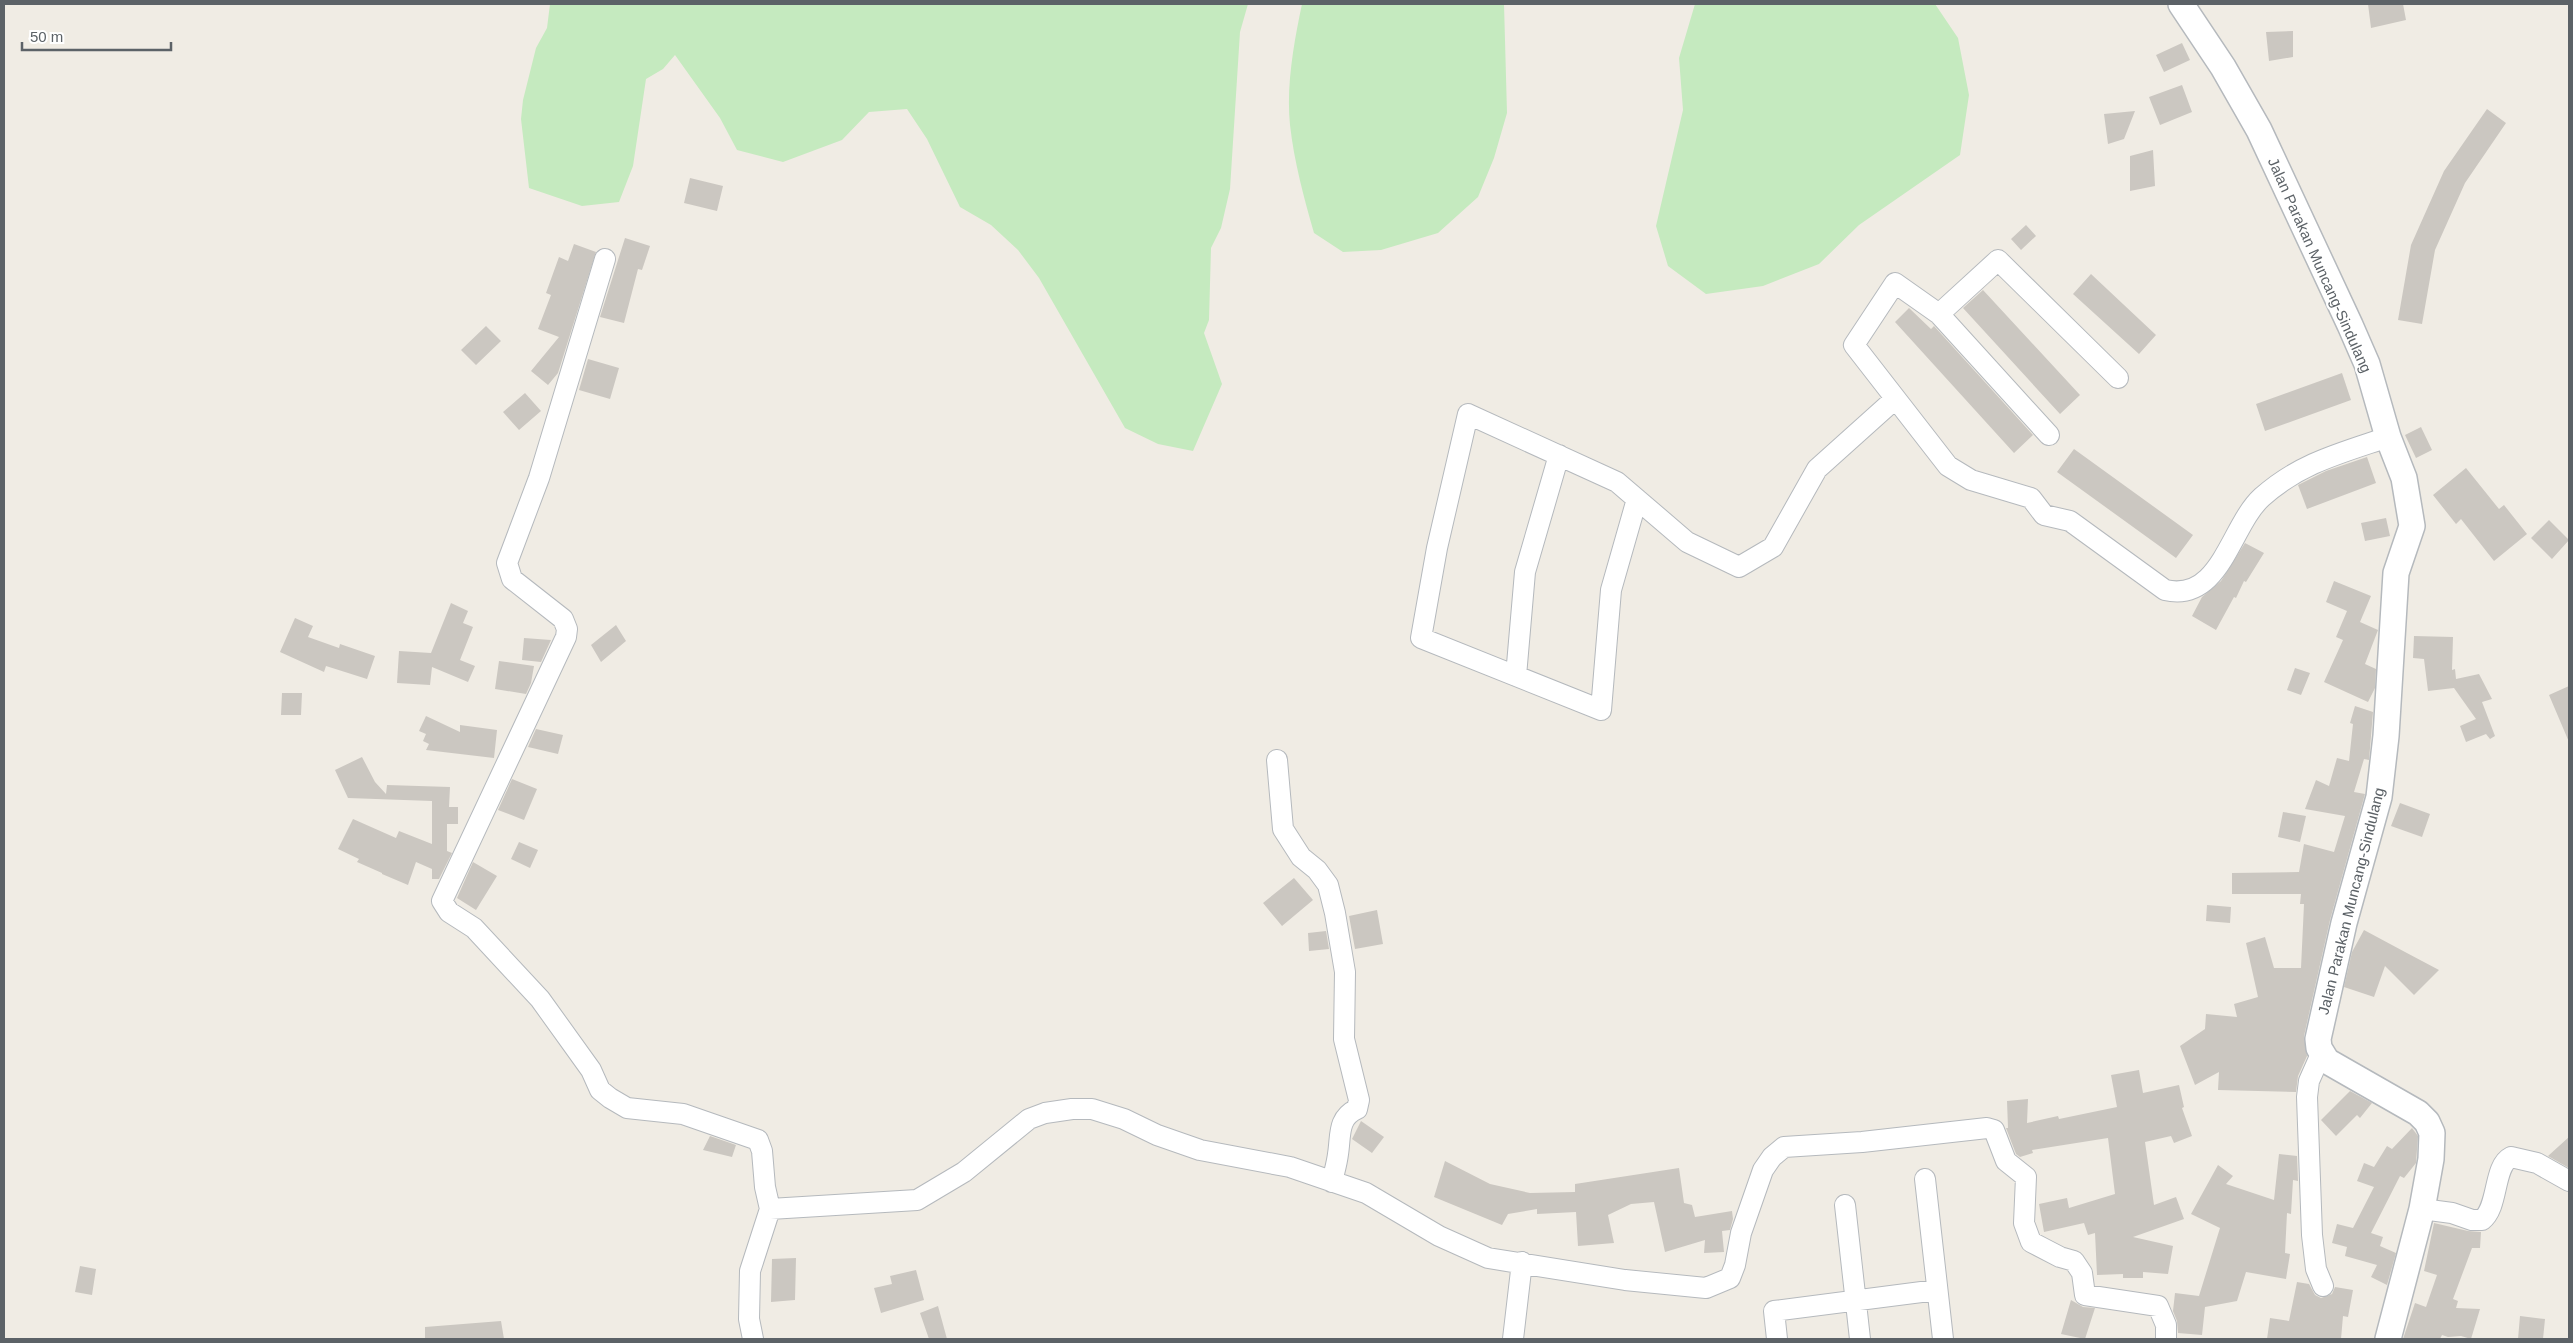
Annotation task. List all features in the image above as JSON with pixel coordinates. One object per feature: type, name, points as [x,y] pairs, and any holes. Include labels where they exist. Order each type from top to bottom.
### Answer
[{"type":"street","name":"Jalan Parakan Muncang-Sindulang","points":[[2181,4],[2223,67],[2259,130],[2367,364],[2388,437],[2404,478],[2412,526],[2396,573],[2386,736],[2378,797],[2344,923],[2318,1039],[2321,1054]]},
{"type":"street","points":[[605,259],[539,478],[508,564],[512,579],[563,619],[567,629],[566,637],[442,901],[449,912],[474,928],[540,999],[591,1070],[600,1090],[610,1098],[626,1108],[683,1114],[758,1140],[762,1150],[765,1187],[770,1209],[750,1270],[750,1318],[753,1339]]},
{"type":"street","points":[[1939,314],[1998,260],[2118,378]]},
{"type":"street","points":[[2049,435],[1939,314],[1895,283],[1854,345],[1948,466],[1971,480],[2031,498],[2044,515],[2070,521],[2154,584],[2178,593],[2204,582],[2215,570],[2253,507],[2271,490],[2304,466],[2388,437]]},
{"type":"street","points":[[1637,499],[1612,590],[1600,710],[1421,638],[1437,548],[1468,414],[1618,482],[1687,542],[1739,567],[1773,547],[1817,469],[1895,398]]},
{"type":"street","points":[[1516,676],[1525,572],[1559,455]]},
{"type":"street","points":[[1278,760],[1283,829],[1300,857],[1317,870],[1328,886],[1340,936],[1345,972],[1344,1039],[1359,1100],[1357,1109],[1351,1111],[1340,1128],[1338,1156],[1332,1182]]},
{"type":"street","points":[[2323,1286],[2316,1269],[2312,1235],[2307,1097],[2309,1081],[2321,1054],[2328,1061],[2418,1113],[2427,1122],[2432,1133],[2422,1209],[2388,1339]]},
{"type":"street","points":[[770,1209],[917,1200],[964,1172],[1029,1119],[1045,1112],[1092,1109],[1124,1119],[1158,1135],[1200,1150],[1290,1167],[1366,1194],[1439,1236],[1488,1258],[1625,1280],[1706,1288],[1730,1278],[1735,1265],[1741,1232],[1763,1170],[1772,1157],[1784,1147],[1862,1142],[1987,1128],[1994,1130],[2006,1161],[2026,1177],[2024,1223],[2031,1242],[2060,1257],[2074,1261],[2082,1274],[2085,1295],[2158,1306],[2166,1325],[2166,1339]]},
{"type":"street","points":[[2422,1209],[2452,1213],[2472,1220],[2482,1220],[2489,1214],[2503,1164],[2510,1157],[2537,1163],[2569,1181]]},
{"type":"street","points":[[1925,1178],[1943,1339]]},
{"type":"street","points":[[1844,1205],[1860,1339]]},
{"type":"street","points":[[1513,1339],[1522,1262]]},
{"type":"street","points":[[1777,1339],[1774,1311],[1937,1290]]},
{"type":"green space","points":[[550,4],[1248,4],[1240,32],[1230,189],[1221,228],[1211,248],[1209,320],[1204,333],[1222,384],[1193,451],[1158,444],[1125,428],[1039,278],[1018,250],[991,225],[960,207],[927,139],[907,109],[869,112],[842,140],[783,162],[737,150],[720,118],[675,55],[663,69],[646,79],[633,166],[619,202],[582,206],[529,188],[521,119],[523,100],[536,48],[547,28]]},
{"type":"green space","points":[[1302,4],[1504,4],[1507,113],[1494,158],[1478,197],[1438,233],[1381,250],[1343,252],[1314,233],[1297,166],[1289,110],[1292,64]]},
{"type":"green space","points":[[1695,4],[1935,4],[1958,38],[1969,95],[1960,155],[1859,225],[1819,264],[1763,286],[1706,294],[1668,266],[1656,226],[1683,110],[1679,58]]},
{"type":"building","points":[[2368,4],[2403,4],[2406,20],[2371,28]]},
{"type":"building","points":[[2293,31],[2293,57],[2269,61],[2266,32]]},
{"type":"building","points":[[2182,43],[2190,60],[2164,72],[2156,55]]},
{"type":"building","points":[[2182,85],[2192,112],[2160,125],[2149,97]]},
{"type":"building","points":[[2487,109],[2506,123],[2465,183],[2435,250],[2422,324],[2398,320],[2411,245],[2444,171]]},
{"type":"building","points":[[2135,111],[2124,139],[2108,144],[2104,114]]},
{"type":"building","points":[[2153,150],[2155,186],[2130,191],[2130,156]]},
{"type":"building","points":[[690,178],[723,186],[717,211],[684,203]]},
{"type":"building","points":[[2026,225],[2036,236],[2021,250],[2011,239]]},
{"type":"building","points":[[625,238],[650,246],[642,270],[638,269],[624,323],[600,317]]},
{"type":"building","points":[[574,244],[596,252],[558,373],[548,385],[531,371],[559,337],[538,329],[551,295],[546,293],[559,257],[568,261]]},
{"type":"building","points":[[2091,274],[2156,335],[2139,354],[2073,294]]},
{"type":"building","points":[[1983,290],[2080,395],[2060,414],[1963,308]]},
{"type":"building","points":[[1909,308],[1931,329],[1934,326],[2033,435],[2014,453],[1895,322]]},
{"type":"building","points":[[486,326],[501,341],[476,365],[461,350]]},
{"type":"building","points":[[588,359],[619,368],[610,399],[579,390]]},
{"type":"building","points":[[2342,373],[2351,400],[2265,431],[2256,404]]},
{"type":"building","points":[[525,393],[541,411],[519,430],[503,412]]},
{"type":"building","points":[[2421,427],[2432,450],[2416,458],[2405,435]]},
{"type":"building","points":[[2074,449],[2193,535],[2176,558],[2057,472]]},
{"type":"building","points":[[2367,457],[2376,483],[2307,509],[2298,485],[2326,471]]},
{"type":"building","points":[[2466,468],[2499,509],[2504,505],[2527,534],[2494,561],[2461,519],[2456,524],[2433,495]]},
{"type":"building","points":[[2386,518],[2390,536],[2365,541],[2361,523]]},
{"type":"building","points":[[2549,520],[2569,540],[2552,559],[2531,538]]},
{"type":"building","points":[[2245,543],[2264,553],[2246,582],[2244,581],[2236,598],[2234,597],[2216,630],[2192,616],[2202,597],[2221,581]]},
{"type":"building","points":[[2334,581],[2371,596],[2360,622],[2378,630],[2365,664],[2376,669],[2375,688],[2368,702],[2324,682],[2343,640],[2336,637],[2347,611],[2326,602]]},
{"type":"building","points":[[451,603],[468,611],[463,623],[473,627],[460,660],[475,666],[468,682],[432,667],[430,685],[397,683],[399,651],[431,653]]},
{"type":"building","points":[[295,618],[313,626],[308,637],[339,648],[340,644],[375,656],[367,679],[326,666],[324,672],[280,652]]},
{"type":"building","points":[[616,625],[626,641],[601,662],[591,645]]},
{"type":"building","points":[[2414,636],[2453,637],[2452,670],[2455,669],[2456,679],[2479,674],[2492,699],[2482,702],[2495,736],[2490,739],[2486,734],[2466,742],[2460,726],[2476,719],[2454,688],[2428,691],[2424,659],[2413,658]]},
{"type":"building","points":[[524,638],[551,640],[541,662],[522,660]]},
{"type":"building","points":[[499,661],[534,666],[531,683],[526,694],[495,689]]},
{"type":"building","points":[[2295,668],[2310,673],[2301,695],[2287,690]]},
{"type":"building","points":[[2569,686],[2569,742],[2549,695]]},
{"type":"building","points":[[282,693],[302,693],[301,715],[281,715]]},
{"type":"building","points":[[2355,706],[2373,712],[2369,760],[2364,759],[2354,792],[2365,794],[2330,920],[2304,1036],[2307,1056],[2298,1076],[2296,1092],[2218,1090],[2219,1072],[2195,1085],[2180,1046],[2205,1029],[2206,1014],[2237,1017],[2234,1004],[2258,997],[2246,943],[2265,937],[2274,968],[2301,968],[2304,904],[2300,904],[2301,894],[2232,894],[2232,873],[2299,872],[2304,844],[2334,852],[2345,816],[2305,809],[2316,780],[2329,786],[2337,758],[2349,761],[2353,724],[2350,723]]},
{"type":"building","points":[[426,716],[460,732],[460,725],[497,730],[494,758],[426,750],[429,744],[423,741],[426,734],[419,731]]},
{"type":"building","points":[[536,729],[563,735],[558,754],[528,747]]},
{"type":"building","points":[[362,757],[375,782],[386,794],[387,785],[450,787],[449,807],[458,807],[458,824],[447,824],[447,851],[452,853],[439,879],[432,879],[432,869],[416,862],[408,885],[357,862],[359,859],[338,849],[353,819],[396,838],[399,831],[432,844],[432,801],[348,798],[335,770]]},
{"type":"building","points":[[512,779],[537,789],[524,820],[498,810]]},
{"type":"building","points":[[2400,803],[2430,814],[2422,837],[2391,826]]},
{"type":"building","points":[[2283,812],[2306,816],[2300,842],[2278,837]]},
{"type":"building","points":[[519,842],[538,850],[530,868],[511,859]]},
{"type":"building","points":[[473,862],[497,876],[476,910],[457,898]]},
{"type":"building","points":[[1294,878],[1313,900],[1282,926],[1263,903]]},
{"type":"building","points":[[2207,905],[2231,907],[2230,923],[2206,921]]},
{"type":"building","points":[[1377,910],[1383,944],[1355,949],[1349,916]]},
{"type":"building","points":[[2364,930],[2439,970],[2414,995],[2385,966],[2374,997],[2344,987],[2352,952]]},
{"type":"building","points":[[1326,931],[1329,949],[1309,951],[1308,933]]},
{"type":"building","points":[[2139,1070],[2143,1093],[2179,1085],[2184,1107],[2182,1108],[2192,1136],[2174,1143],[2171,1136],[2145,1142],[2154,1205],[2176,1197],[2184,1219],[2133,1237],[2173,1246],[2168,1274],[2143,1272],[2143,1278],[2123,1278],[2123,1274],[2097,1275],[2095,1233],[2088,1235],[2084,1223],[2044,1232],[2039,1204],[2067,1198],[2069,1208],[2115,1194],[2108,1138],[2032,1150],[2033,1153],[2020,1157],[2016,1154],[2006,1128],[2008,1128],[2007,1101],[2028,1099],[2027,1123],[2058,1116],[2059,1119],[2117,1107],[2111,1075]]},
{"type":"building","points":[[2350,1091],[2372,1103],[2360,1118],[2357,1115],[2336,1136],[2321,1120]]},
{"type":"building","points":[[1361,1121],[1384,1137],[1372,1153],[1352,1139]]},
{"type":"building","points":[[2412,1128],[2418,1136],[2416,1163],[2404,1178],[2400,1176],[2371,1233],[2383,1237],[2380,1246],[2396,1253],[2387,1285],[2371,1277],[2377,1265],[2345,1256],[2347,1247],[2332,1243],[2337,1224],[2353,1228],[2374,1187],[2357,1181],[2364,1163],[2374,1167],[2387,1146],[2392,1149]]},
{"type":"building","points":[[710,1136],[736,1145],[732,1157],[703,1150]]},
{"type":"building","points":[[2569,1137],[2569,1168],[2548,1156]]},
{"type":"building","points":[[2279,1154],[2297,1156],[2298,1181],[2293,1180],[2291,1214],[2287,1213],[2285,1253],[2290,1254],[2286,1279],[2246,1272],[2237,1301],[2205,1307],[2202,1335],[2178,1333],[2177,1321],[2173,1311],[2175,1293],[2199,1296],[2220,1228],[2191,1214],[2218,1165],[2233,1176],[2226,1184],[2274,1200]]},
{"type":"building","points":[[1445,1161],[1490,1184],[1530,1193],[1575,1192],[1575,1184],[1679,1168],[1684,1203],[1692,1205],[1695,1217],[1732,1211],[1733,1219],[1730,1230],[1722,1231],[1724,1252],[1704,1253],[1705,1240],[1665,1252],[1654,1202],[1631,1204],[1608,1215],[1614,1243],[1578,1246],[1576,1212],[1537,1214],[1537,1209],[1508,1214],[1502,1225],[1434,1197]]},
{"type":"building","points":[[2434,1223],[2481,1232],[2480,1248],[2472,1248],[2453,1299],[2458,1301],[2456,1308],[2480,1309],[2471,1339],[2461,1336],[2448,1337],[2442,1335],[2440,1339],[2403,1339],[2415,1303],[2426,1307],[2437,1275],[2424,1271]]},
{"type":"building","points":[[796,1258],[795,1300],[771,1302],[772,1259]]},
{"type":"building","points":[[80,1266],[96,1269],[92,1295],[75,1292]]},
{"type":"building","points":[[916,1270],[924,1300],[881,1313],[874,1288],[892,1284],[890,1276]]},
{"type":"building","points":[[2297,1282],[2309,1284],[2315,1295],[2321,1298],[2332,1294],[2335,1287],[2353,1290],[2348,1317],[2343,1316],[2341,1339],[2267,1339],[2270,1318],[2289,1321]]},
{"type":"building","points":[[2071,1300],[2083,1307],[2095,1308],[2085,1339],[2061,1334]]},
{"type":"building","points":[[938,1306],[947,1339],[929,1339],[920,1313]]},
{"type":"building","points":[[2520,1316],[2545,1319],[2543,1339],[2518,1339]]},
{"type":"building","points":[[501,1321],[504,1339],[425,1339],[425,1327]]}]
